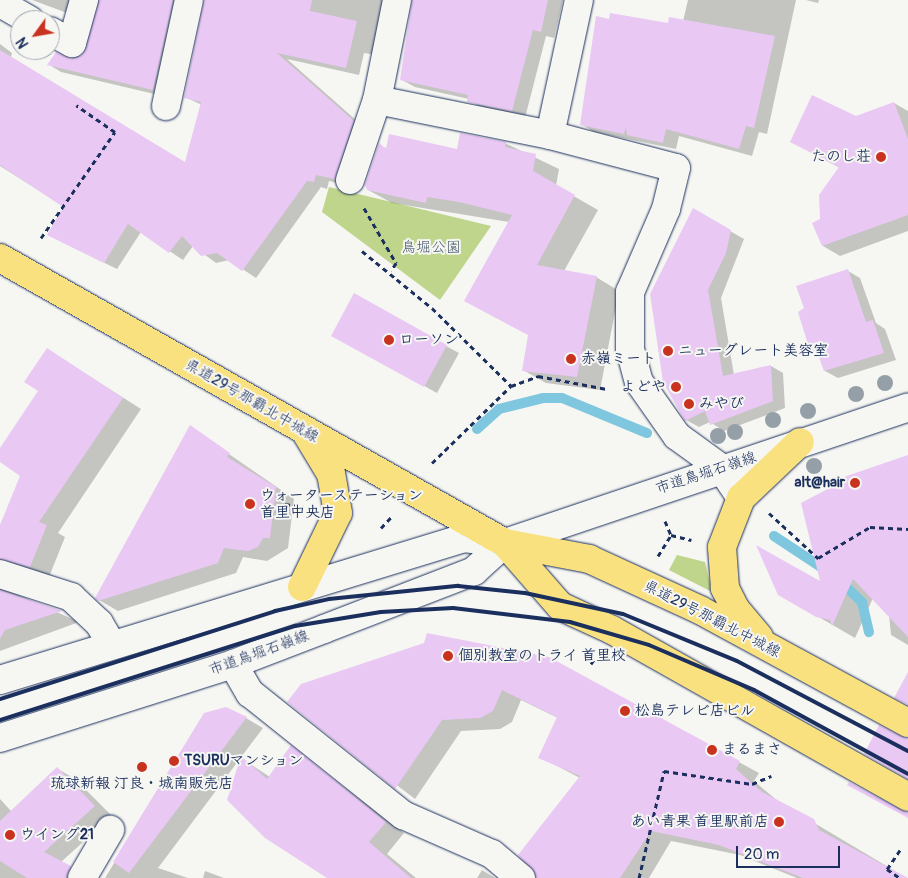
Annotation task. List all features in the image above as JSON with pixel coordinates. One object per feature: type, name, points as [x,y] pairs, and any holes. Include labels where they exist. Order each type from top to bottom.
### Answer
[{"type":"main road","name":"県道29号那覇北中城線","points":[[0,258],[505,543],[589,559],[775,652],[908,723]]},
{"type":"main road","points":[[302,586],[338,513],[332,474],[306,432]]},
{"type":"main road","points":[[775,652],[736,610],[721,573],[729,520],[741,498],[800,442]]},
{"type":"main road","name":"県道29号那覇北中城線","points":[[505,543],[560,606],[612,630],[908,797]]},
{"type":"street","points":[[60,36],[72,43],[84,0]]},
{"type":"street","points":[[166,106],[189,0]]},
{"type":"street","points":[[350,180],[377,100],[397,0]]},
{"type":"street","points":[[550,135],[579,0]]},
{"type":"street","points":[[0,3],[12,10]]},
{"type":"street","points":[[377,100],[550,135],[676,168],[666,209],[630,292],[630,349],[649,398],[677,436],[721,468],[741,498]]},
{"type":"street","name":"市道鳥堀石嶺線","points":[[0,738],[233,664],[474,571],[505,543],[721,468],[908,407]]},
{"type":"street","name":"市道鳥堀石嶺線","points":[[0,680],[110,644],[464,538],[505,543]]},
{"type":"street","points":[[0,574],[72,597],[99,623],[110,644]]},
{"type":"street","points":[[233,664],[250,693],[403,814],[492,854],[521,878]]},
{"type":"street","points":[[82,878],[110,830]]},
{"type":"path","points":[[41,238],[115,132],[76,105]]},
{"type":"path","points":[[350,180],[396,263],[390,272]]},
{"type":"path","points":[[362,252],[390,272],[511,386]]},
{"type":"path","points":[[432,464],[511,386],[538,376],[556,378],[649,398]]},
{"type":"path","points":[[285,504],[309,508]]},
{"type":"path","points":[[767,511],[818,558],[870,527],[908,529]]},
{"type":"path","points":[[381,528],[393,515]]},
{"type":"path","points":[[664,518],[671,535]]},
{"type":"path","points":[[671,535],[698,542]]},
{"type":"path","points":[[654,562],[671,535]]},
{"type":"path","points":[[639,878],[664,770],[752,784],[771,776]]},
{"type":"path","points":[[900,850],[887,869],[900,878]]},
{"type":"green space","name":"鳥堀公園","points":[[329,187],[491,226],[440,300],[322,212]]},
{"type":"green space","points":[[677,555],[705,562],[712,592],[669,570]]},
{"type":"building","points":[[99,0],[173,0],[153,90],[47,65],[50,60],[60,60],[60,54],[73,59],[82,55]]},
{"type":"building","points":[[204,0],[312,0],[310,11],[357,21],[346,68],[277,53],[354,121],[335,179],[316,175],[314,182],[307,181],[242,271],[217,253],[201,256],[182,236],[169,253],[128,224],[104,263],[47,235],[63,207],[0,165],[0,50],[10,56],[10,60],[17,60],[185,162],[201,102],[184,98]]},
{"type":"building","points":[[412,0],[548,0],[541,32],[533,30],[512,111],[467,102],[468,95],[400,80]]},
{"type":"building","points":[[610,13],[668,23],[669,17],[775,36],[754,128],[746,126],[739,149],[666,129],[663,143],[627,135],[626,127],[624,134],[580,125],[596,16],[609,19]]},
{"type":"building","name":"たのし荘","points":[[812,95],[856,116],[894,102],[908,139],[908,215],[822,246],[812,223],[820,219],[819,195],[839,167],[790,142]]},
{"type":"building","points":[[460,133],[506,142],[505,147],[536,154],[533,171],[575,195],[537,265],[597,276],[577,377],[522,371],[528,335],[464,301],[512,215],[459,202],[427,197],[426,203],[367,190],[365,185],[379,143],[386,149],[389,134],[457,149]]},
{"type":"building","points":[[693,208],[731,230],[726,253],[708,290],[723,376],[771,365],[773,401],[710,425],[705,411],[685,421],[663,382],[650,294]]},
{"type":"building","points":[[848,269],[866,322],[873,320],[884,353],[824,371],[817,352],[811,354],[798,312],[804,308],[796,286]]},
{"type":"building","name":"ローソン","points":[[354,293],[447,345],[424,387],[331,336]]},
{"type":"building","points":[[47,348],[123,398],[39,522],[47,525],[30,567],[0,559],[0,525],[20,476],[0,462],[0,448],[38,391],[24,382]]},
{"type":"building","points":[[190,425],[230,453],[227,457],[276,487],[270,538],[263,538],[258,547],[248,551],[224,548],[218,563],[98,601],[95,598]]},
{"type":"building","points":[[908,455],[908,637],[853,579],[832,626],[830,620],[816,617],[778,595],[756,545],[820,581],[801,503],[839,483],[838,479]]},
{"type":"building","points":[[0,590],[62,611],[5,630],[0,639]]},
{"type":"building","points":[[427,633],[549,657],[740,761],[736,769],[762,792],[814,819],[819,830],[908,878],[803,878],[719,845],[651,831],[620,878],[536,878],[518,855],[580,776],[538,758],[557,717],[502,690],[493,711],[480,718],[442,720],[395,789],[287,702],[301,684],[424,643]]},
{"type":"building","points":[[908,672],[908,705],[894,698]]},
{"type":"building","name":"TSURUマンション","points":[[226,707],[247,717],[129,873],[113,862],[204,713]]},
{"type":"building","points":[[879,725],[908,739],[908,779],[864,754]]},
{"type":"building","points":[[291,745],[386,822],[369,842],[411,878],[327,878],[265,838],[227,800],[241,756],[267,779]]},
{"type":"building","points":[[57,767],[95,806],[44,852],[71,866],[66,878],[27,878],[0,861],[0,821]]},
{"type":"building","points":[[849,782],[908,813],[908,818],[847,785]]},
{"type":"waterway","points":[[477,429],[499,409],[543,398],[562,398],[647,433]]},
{"type":"waterway","points":[[774,536],[827,571]]},
{"type":"waterway","points":[[839,580],[862,602],[869,632]]},
{"type":"railway","points":[[0,699],[275,611],[329,599],[458,586],[525,593],[623,614],[737,661],[908,751]]},
{"type":"railway","points":[[0,720],[295,626],[381,612],[453,608],[570,622],[649,645],[754,690],[908,774]]},
{"type":"place","name":"たのし荘","points":[[881,157]]},
{"type":"place","name":"ローソン","points":[[389,340]]},
{"type":"place","name":"ニューグレート美容室","points":[[668,351]]},
{"type":"place","name":"赤嶺ミート","points":[[571,359]]},
{"type":"place","name":"よどや","points":[[676,387]]},
{"type":"place","name":"みやび","points":[[689,404]]},
{"type":"place","name":"alt@hair","points":[[855,483]]},
{"type":"place","name":"ウォーターステーション 首里中央店","points":[[250,504]]},
{"type":"place","name":"個別教室のトライ 首里校","points":[[448,656]]},
{"type":"place","name":"松島テレビ店ビル","points":[[625,711]]},
{"type":"place","name":"まるまさ","points":[[712,750]]},
{"type":"place","name":"TSURUマンション","points":[[174,761]]},
{"type":"place","name":"琉球新報 汀良・城南販売店","points":[[142,767]]},
{"type":"place","name":"あい青果 首里駅前店","points":[[779,822]]},
{"type":"place","name":"ウイング21","points":[[10,835]]}]
